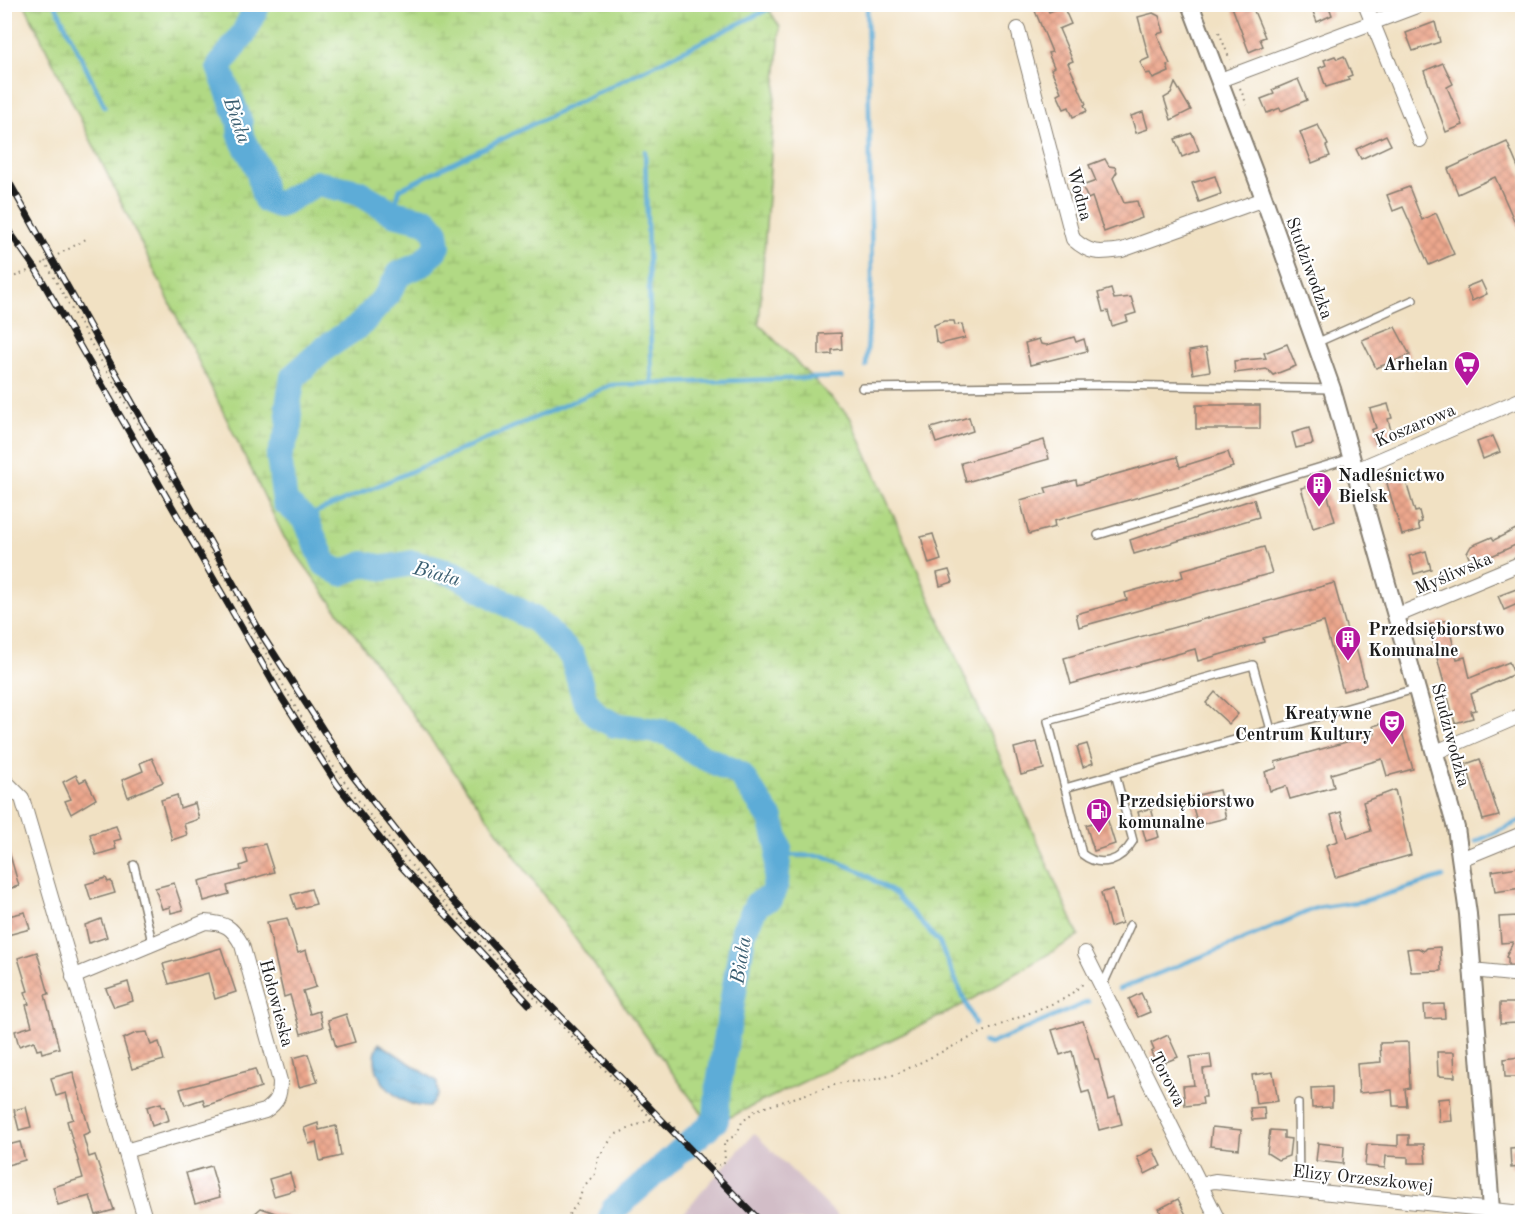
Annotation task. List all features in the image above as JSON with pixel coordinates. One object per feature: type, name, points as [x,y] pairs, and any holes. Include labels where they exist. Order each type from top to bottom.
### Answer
[{"type":"street","name":"Studziwodzka","points":[[1190,4],[1264,199],[1332,389],[1436,752],[1461,859],[1491,1215]]},
{"type":"street","points":[[1365,4],[1420,140]]},
{"type":"street","points":[[1220,80],[1422,4]]},
{"type":"street","name":"Wodna","points":[[1018,29],[1073,239],[1086,251],[1101,253],[1122,250],[1264,199]]},
{"type":"street","name":"Koszarowa","points":[[1354,464],[1522,399]]},
{"type":"street","name":"Myśliwska","points":[[1398,615],[1522,563]]},
{"type":"street","points":[[1436,752],[1522,715]]},
{"type":"street","points":[[4,780],[22,798],[146,1221]]},
{"type":"street","points":[[1461,859],[1522,834]]},
{"type":"street","name":"Hołowieska","points":[[73,977],[152,942],[205,922],[223,922],[233,929],[242,945],[280,1081],[280,1094],[276,1104],[265,1111],[125,1151]]},
{"type":"street","name":"Torowa","points":[[1085,953],[1219,1221]]},
{"type":"street","points":[[1472,970],[1522,975]]},
{"type":"street","name":"Elizy Orzeszkowej","points":[[1200,1184],[1215,1181],[1299,1189],[1491,1215],[1522,1213]]},
{"type":"lane","points":[[1316,343],[1413,300]]},
{"type":"lane","points":[[862,387],[1109,385],[1332,389]]},
{"type":"lane","points":[[1098,535],[1354,464]]},
{"type":"lane","points":[[1115,773],[1132,841],[1126,853],[1113,860],[1102,863],[1091,861],[1082,854],[1048,721],[1252,664],[1271,730]]},
{"type":"lane","points":[[1065,788],[1418,688]]},
{"type":"lane","points":[[134,864],[152,942]]},
{"type":"lane","points":[[1099,982],[1130,925]]},
{"type":"lane","points":[[1298,1103],[1299,1189]]},
{"type":"path","points":[[783,4],[789,9],[802,4]]},
{"type":"path","points":[[4,281],[86,239]]},
{"type":"path","points":[[45,261],[182,499],[286,688],[337,772],[411,864],[464,923],[540,1001],[561,1028],[652,1119],[663,1126],[670,1122],[704,1159],[716,1165],[723,1165],[725,1161],[724,1144],[736,1136],[742,1122],[756,1110],[844,1082],[868,1081],[897,1074],[976,1035],[1066,998],[1079,985],[1099,982]]},
{"type":"path","points":[[560,1221],[565,1220],[579,1201],[583,1187],[595,1174],[598,1158],[614,1135],[652,1119]]},
{"type":"shaded area","points":[[754,1133],[843,1221],[689,1221],[682,1214]]},
{"type":"green space","points":[[25,5],[766,5],[780,27],[759,324],[850,417],[1079,936],[955,1009],[711,1126],[284,537]]},
{"type":"water","points":[[379,1043],[437,1081],[438,1095],[429,1107],[406,1102],[387,1087],[376,1067],[375,1055]]},
{"type":"building","points":[[1231,4],[1251,4],[1265,37],[1260,39],[1263,46],[1249,52]]},
{"type":"building","points":[[1310,4],[1328,4],[1332,15],[1317,22]]},
{"type":"building","points":[[1046,6],[1049,12],[1063,6],[1071,24],[1059,29],[1073,61],[1068,63],[1087,111],[1073,117],[1069,107],[1064,109],[1057,94],[1061,92],[1051,69],[1054,67],[1048,53],[1052,52],[1035,11]]},
{"type":"building","points":[[1153,13],[1159,16],[1164,32],[1157,34],[1170,64],[1167,65],[1169,72],[1153,79],[1150,73],[1146,74],[1140,62],[1149,58],[1138,17]]},
{"type":"building","points":[[1435,22],[1440,42],[1413,51],[1406,33]]},
{"type":"building","points":[[1335,56],[1337,59],[1344,56],[1352,75],[1347,77],[1349,80],[1326,87],[1319,68],[1326,65],[1324,60]]},
{"type":"building","points":[[1443,63],[1453,84],[1447,87],[1463,125],[1446,132],[1424,71]]},
{"type":"building","points":[[1298,79],[1307,100],[1281,111],[1280,108],[1267,113],[1261,99],[1274,94],[1272,90]]},
{"type":"building","points":[[1175,83],[1191,110],[1171,120],[1164,98],[1171,94]]},
{"type":"building","points":[[1143,112],[1148,129],[1136,133],[1131,116]]},
{"type":"building","points":[[1318,125],[1328,145],[1326,146],[1330,156],[1312,163],[1300,132]]},
{"type":"building","points":[[1192,133],[1199,150],[1182,157],[1175,139]]},
{"type":"building","points":[[1386,135],[1391,145],[1361,159],[1356,149]]},
{"type":"building","points":[[1507,142],[1522,177],[1522,238],[1495,177],[1458,194],[1448,169]]},
{"type":"building","points":[[1105,159],[1109,166],[1115,167],[1117,172],[1113,178],[1124,203],[1137,201],[1142,218],[1104,232],[1092,197],[1088,199],[1082,186],[1096,181],[1089,165]]},
{"type":"building","points":[[1215,176],[1221,194],[1199,202],[1192,183]]},
{"type":"building","points":[[1409,187],[1422,220],[1436,213],[1454,254],[1429,265],[1403,207],[1393,211],[1387,195]]},
{"type":"building","points":[[1481,281],[1487,294],[1472,301],[1466,287]]},
{"type":"building","points":[[1111,289],[1114,299],[1131,297],[1136,313],[1126,316],[1128,321],[1112,326],[1108,311],[1103,312],[1098,293]]},
{"type":"building","points":[[944,321],[954,321],[955,325],[962,324],[965,338],[940,344],[936,341],[934,325]]},
{"type":"building","points":[[1395,327],[1410,355],[1376,368],[1362,340]]},
{"type":"building","points":[[841,333],[842,349],[832,350],[832,354],[819,355],[819,334]]},
{"type":"building","points":[[1074,337],[1076,342],[1084,339],[1087,351],[1030,365],[1025,343],[1039,339],[1041,344],[1047,345]]},
{"type":"building","points":[[1287,344],[1296,366],[1273,375],[1267,369],[1235,373],[1234,361],[1266,358],[1264,353]]},
{"type":"building","points":[[1206,348],[1210,371],[1193,374],[1189,351]]},
{"type":"building","points":[[1388,404],[1392,418],[1388,419],[1393,439],[1376,444],[1371,430],[1376,428],[1370,409]]},
{"type":"building","points":[[1196,405],[1260,405],[1260,429],[1196,429]]},
{"type":"building","points":[[969,417],[973,431],[936,443],[931,428]]},
{"type":"building","points":[[1309,428],[1313,444],[1296,448],[1292,433]]},
{"type":"building","points":[[1493,436],[1500,452],[1483,459],[1477,442]]},
{"type":"building","points":[[1044,440],[1049,459],[966,482],[961,463]]},
{"type":"building","points":[[1228,452],[1233,467],[1185,484],[1054,521],[1055,527],[1029,534],[1020,500],[1047,493],[1045,488],[1076,480],[1077,485],[1177,457],[1180,467]]},
{"type":"building","points":[[1404,475],[1415,512],[1419,511],[1422,522],[1418,523],[1420,530],[1402,535],[1386,480]]},
{"type":"building","name":"Nadleśnictwo Bielsk","points":[[1324,482],[1335,521],[1313,528],[1301,488]]},
{"type":"building","points":[[1254,499],[1259,517],[1134,554],[1130,540]]},
{"type":"building","points":[[1522,526],[1522,542],[1472,565],[1467,553],[1471,546],[1492,537],[1494,540]]},
{"type":"building","points":[[933,534],[941,560],[929,564],[921,537]]},
{"type":"building","points":[[1264,547],[1272,573],[1079,627],[1076,614],[1127,600],[1125,593],[1183,577],[1181,570]]},
{"type":"building","points":[[1426,551],[1431,569],[1414,574],[1409,556]]},
{"type":"building","points":[[949,570],[953,582],[940,586],[937,573]]},
{"type":"building","points":[[1334,583],[1348,634],[1352,633],[1366,685],[1343,691],[1324,622],[1263,638],[1264,642],[1198,661],[1195,649],[1071,684],[1064,658]]},
{"type":"building","points":[[1519,588],[1522,602],[1504,610],[1498,596]]},
{"type":"building","points":[[1447,620],[1457,659],[1465,657],[1470,678],[1509,662],[1514,674],[1471,694],[1476,710],[1471,711],[1473,718],[1455,723],[1428,625]]},
{"type":"building","points":[[1215,692],[1238,714],[1229,724],[1206,703]]},
{"type":"building","points":[[1398,719],[1413,769],[1387,776],[1382,759],[1331,774],[1334,787],[1290,799],[1286,786],[1270,791],[1265,772],[1277,768],[1275,762],[1375,734],[1373,726]]},
{"type":"building","points":[[1037,742],[1044,769],[1021,775],[1014,748]]},
{"type":"building","points":[[1087,744],[1093,763],[1083,767],[1077,747]]},
{"type":"building","points":[[152,758],[163,782],[128,797],[122,780],[143,771],[140,763]]},
{"type":"building","points":[[1480,759],[1499,816],[1483,820],[1466,764]]},
{"type":"building","points":[[76,775],[80,782],[86,779],[96,799],[71,814],[65,801],[71,799],[63,782]]},
{"type":"building","points":[[1219,790],[1226,818],[1198,825],[1190,797]]},
{"type":"building","points":[[1395,790],[1411,855],[1335,877],[1326,845],[1338,841],[1331,815],[1341,812],[1348,838],[1371,831],[1363,802]]},
{"type":"building","points":[[177,795],[180,808],[195,803],[199,819],[184,824],[187,835],[172,840],[161,800]]},
{"type":"building","points":[[1151,808],[1159,837],[1146,841],[1138,812]]},
{"type":"building","points":[[1107,818],[1115,844],[1094,851],[1086,825]]},
{"type":"building","points":[[116,826],[121,839],[114,841],[116,849],[96,855],[90,834]]},
{"type":"building","points":[[265,844],[274,872],[227,886],[229,894],[204,901],[199,881],[241,870],[240,866],[248,863],[244,849]]},
{"type":"building","points":[[4,848],[8,848],[19,886],[4,890]]},
{"type":"building","points":[[1518,867],[1521,888],[1495,892],[1492,871]]},
{"type":"building","points":[[106,878],[108,882],[111,881],[115,893],[91,900],[86,884]]},
{"type":"building","points":[[174,883],[183,910],[171,913],[170,907],[162,909],[155,888]]},
{"type":"building","points":[[311,889],[316,904],[296,909],[291,895]]},
{"type":"building","points":[[1113,889],[1122,923],[1110,927],[1101,893]]},
{"type":"building","points":[[25,912],[30,929],[4,936],[4,917]]},
{"type":"building","points":[[1518,916],[1519,928],[1522,920],[1522,966],[1508,965],[1506,957],[1513,942],[1501,943],[1499,917]]},
{"type":"building","points":[[287,918],[298,953],[306,950],[316,987],[303,991],[310,1014],[319,1011],[323,1027],[301,1034],[290,995],[284,997],[267,922]]},
{"type":"building","points":[[101,919],[107,937],[89,943],[85,925]]},
{"type":"building","points":[[1440,947],[1441,971],[1411,972],[1407,949],[1418,948],[1424,951],[1427,948]]},
{"type":"building","points":[[221,948],[236,992],[215,999],[208,973],[169,984],[163,964]]},
{"type":"building","points":[[37,952],[49,994],[45,995],[59,1048],[42,1053],[41,1049],[37,1050],[34,1041],[19,1046],[15,1031],[32,1026],[26,1005],[29,1004],[25,992],[28,991],[18,958]]},
{"type":"building","points":[[128,982],[133,1001],[114,1007],[106,989]]},
{"type":"building","points":[[1141,993],[1150,1012],[1138,1017],[1129,999]]},
{"type":"building","points":[[1500,1003],[1515,1003],[1516,1023],[1500,1024]]},
{"type":"building","points":[[1444,1004],[1445,1018],[1425,1019],[1424,1005]]},
{"type":"building","points":[[346,1014],[355,1042],[336,1047],[328,1020]]},
{"type":"building","points":[[1083,1021],[1095,1059],[1098,1059],[1109,1100],[1115,1098],[1122,1124],[1099,1130],[1089,1091],[1082,1093],[1072,1051],[1060,1055],[1052,1030]]},
{"type":"building","points":[[147,1032],[151,1045],[159,1042],[164,1060],[132,1069],[123,1039],[136,1033]]},
{"type":"building","points":[[1168,1035],[1178,1057],[1161,1064],[1159,1060],[1155,1061],[1151,1052],[1154,1050],[1151,1043]]},
{"type":"building","points":[[1408,1042],[1410,1088],[1405,1089],[1407,1106],[1393,1106],[1392,1090],[1359,1093],[1357,1064],[1381,1062],[1380,1043]]},
{"type":"building","points":[[1437,1052],[1454,1052],[1455,1077],[1438,1076]]},
{"type":"building","points":[[308,1054],[318,1082],[299,1087],[293,1058]]},
{"type":"building","points":[[1210,1054],[1212,1068],[1203,1069],[1206,1097],[1202,1097],[1203,1104],[1185,1106],[1183,1086],[1194,1085],[1190,1057]]},
{"type":"building","points":[[1519,1057],[1520,1077],[1505,1077],[1504,1059]]},
{"type":"building","points":[[255,1069],[261,1087],[205,1106],[203,1099],[185,1105],[180,1089]]},
{"type":"building","points":[[73,1072],[90,1132],[83,1135],[89,1157],[95,1155],[114,1210],[96,1215],[90,1196],[58,1205],[53,1187],[83,1178],[67,1121],[73,1119],[66,1093],[56,1096],[51,1078]]},
{"type":"building","points":[[1273,1072],[1278,1101],[1256,1104],[1252,1075]]},
{"type":"building","points":[[1332,1087],[1332,1107],[1312,1108],[1311,1088]]},
{"type":"building","points":[[1450,1098],[1452,1121],[1439,1122],[1438,1099]]},
{"type":"building","points":[[161,1103],[162,1107],[165,1106],[169,1120],[152,1126],[147,1107]]},
{"type":"building","points":[[26,1107],[31,1127],[19,1130],[14,1110]]},
{"type":"building","points":[[1264,1107],[1265,1119],[1252,1120],[1250,1108]]},
{"type":"building","points":[[318,1123],[319,1130],[336,1126],[341,1156],[320,1161],[316,1142],[309,1144],[304,1128]]},
{"type":"building","points":[[1212,1127],[1241,1130],[1239,1149],[1210,1146]]},
{"type":"building","points":[[1270,1130],[1284,1131],[1284,1138],[1291,1139],[1289,1156],[1278,1160],[1267,1153]]},
{"type":"building","points":[[1398,1135],[1409,1135],[1409,1144],[1424,1144],[1426,1163],[1408,1163],[1408,1157],[1386,1156],[1385,1168],[1365,1166],[1367,1144],[1398,1146]]},
{"type":"building","points":[[20,1142],[25,1160],[4,1166],[4,1146]]},
{"type":"building","points":[[1318,1143],[1344,1146],[1343,1164],[1316,1161]]},
{"type":"building","points":[[1522,1147],[1522,1167],[1511,1168],[1510,1148]]},
{"type":"building","points":[[1153,1149],[1161,1166],[1145,1174],[1137,1157]]},
{"type":"building","points":[[211,1166],[220,1197],[195,1204],[186,1173]]},
{"type":"building","points":[[290,1173],[295,1190],[274,1196],[269,1179]]},
{"type":"building","points":[[1178,1199],[1187,1217],[1179,1221],[1165,1221],[1159,1209]]},
{"type":"building","points":[[261,1208],[295,1220],[295,1221],[246,1221]]},
{"type":"waterway","points":[[55,4],[105,107]]},
{"type":"waterway","name":"Biała","points":[[258,4],[244,33],[219,67],[240,123],[241,135],[257,167],[266,200],[279,205],[317,183],[358,192],[393,213],[427,221],[436,232],[438,246],[422,264],[399,274],[388,294],[360,325],[325,348],[293,377],[288,405],[290,426],[279,457],[285,502],[306,520],[325,564],[341,573],[364,564],[385,568],[413,563],[455,574],[537,621],[572,656],[585,700],[597,716],[615,725],[669,733],[697,754],[740,774],[771,819],[779,848],[776,883],[771,897],[757,904],[744,930],[718,1090],[716,1120],[613,1210],[610,1222]]},
{"type":"waterway","points":[[866,366],[872,278],[867,4]]},
{"type":"waterway","points":[[393,213],[400,189],[771,8]]},
{"type":"waterway","points":[[645,151],[652,384]]},
{"type":"waterway","points":[[303,518],[611,385],[842,377]]},
{"type":"waterway","points":[[1475,842],[1522,820]]},
{"type":"waterway","points":[[779,855],[824,856],[860,871],[895,894],[939,942],[975,1024]]},
{"type":"waterway","points":[[1119,989],[1316,908],[1364,901],[1443,877]]},
{"type":"waterway","points":[[983,1042],[990,1044],[1088,1002]]},
{"type":"railway","points":[[4,173],[262,635],[352,775],[442,889],[538,993],[761,1222]]},
{"type":"railway","points":[[4,224],[35,268],[282,698],[337,784],[401,866],[529,1004]]},
{"type":"place","name":"Arhelan","points":[[1467,387]]},
{"type":"place","name":"Nadleśnictwo Bielsk","points":[[1319,508]]},
{"type":"place","name":"Przedsiębiorstwo Komunalne","points":[[1348,662]]},
{"type":"place","name":"Kreatywne Centrum Kultury","points":[[1392,746]]},
{"type":"place","name":"Przedsiębiorstwo komunalne","points":[[1099,834]]}]
